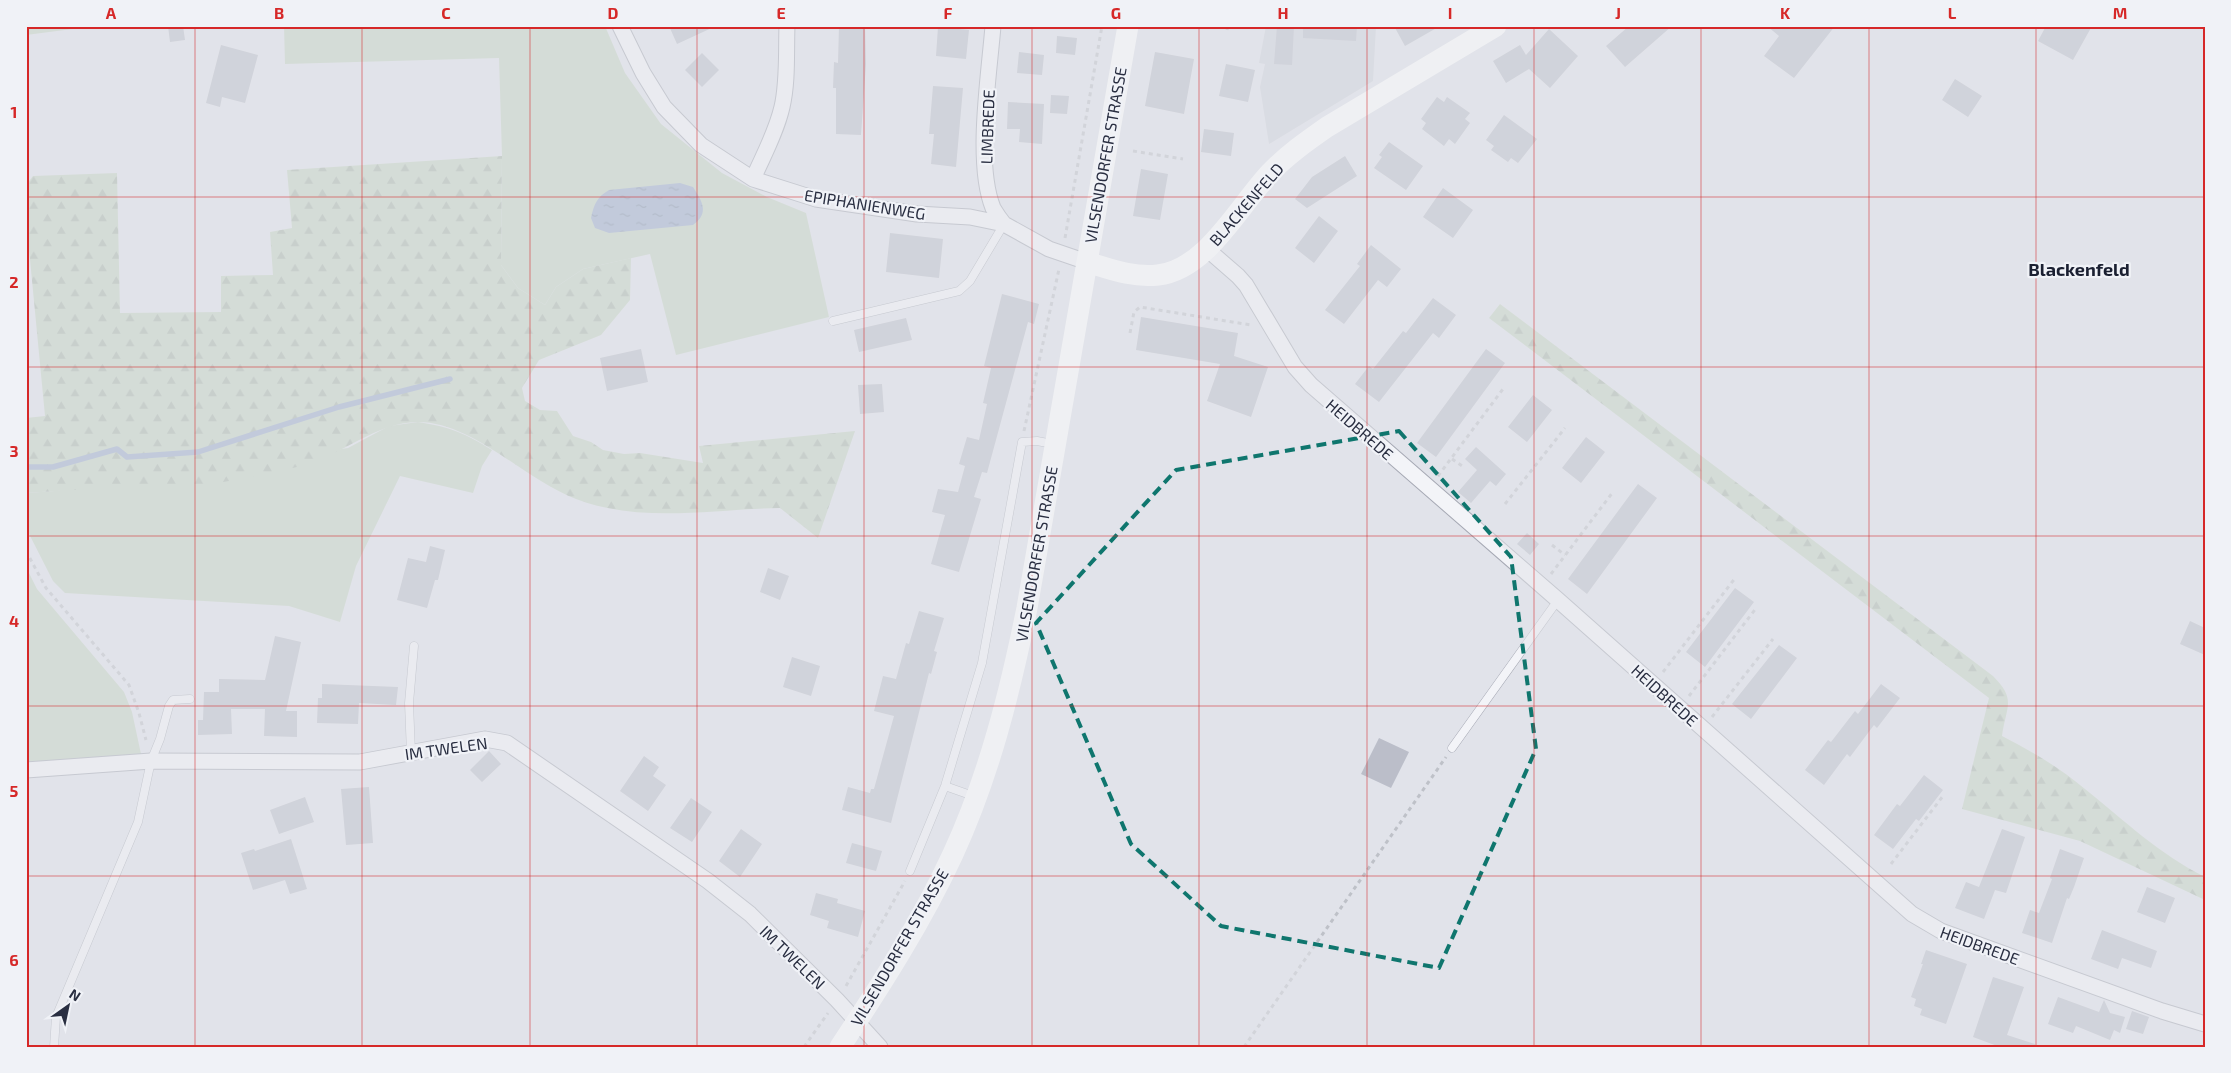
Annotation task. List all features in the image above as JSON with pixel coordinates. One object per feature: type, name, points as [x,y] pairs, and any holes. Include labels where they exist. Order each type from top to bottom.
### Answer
[{"type":"main road","name":"VILSENDORFER STRASSE","points":[[840,1047],[938,885],[954,853],[988,765],[1016,662],[1056,444],[1128,26]]},
{"type":"main road","name":"BLACKENFELD","points":[[1087,262],[1130,274],[1159,275],[1183,268],[1194,262],[1271,172],[1309,140],[1327,127],[1496,26]]},
{"type":"street","name":"EPIPHANIENWEG","points":[[620,26],[643,73],[664,107],[701,145],[752,179],[824,200],[916,214],[970,217],[1004,224],[1062,254],[1087,262]]},
{"type":"street","points":[[752,179],[773,134],[782,107],[787,26]]},
{"type":"street","name":"LIMBREDE","points":[[993,26],[984,158],[990,198],[994,210],[1004,224]]},
{"type":"street","name":"HEIDBREDE","points":[[1207,249],[1238,276],[1295,367],[1311,385],[1558,600],[1912,914],[1929,926],[2162,1011],[2205,1024]]},
{"type":"street","name":"IM TWELEN","points":[[26,770],[151,761],[360,762],[485,739],[507,743],[708,881],[750,914],[837,1000],[880,1047]]},
{"type":"lane","points":[[833,321],[959,290],[970,281],[1004,224]]},
{"type":"lane","points":[[910,872],[945,786],[982,662],[1022,442],[1037,440],[1056,444]]},
{"type":"lane","points":[[1452,748],[1558,600]]},
{"type":"lane","points":[[411,752],[409,694],[414,646]]},
{"type":"lane","points":[[54,1047],[56,1017],[138,822],[151,761],[160,739],[169,706],[174,700],[190,699]]},
{"type":"lane","points":[[945,786],[976,797]]},
{"type":"path","points":[[1022,442],[1062,254],[1102,26]]},
{"type":"path","points":[[1133,152],[1183,160]]},
{"type":"path","points":[[1130,333],[1134,312],[1140,307],[1271,328]]},
{"type":"path","points":[[1429,488],[1503,389]]},
{"type":"path","points":[[1505,504],[1565,428]]},
{"type":"path","points":[[1452,459],[1465,468]]},
{"type":"path","points":[[1542,586],[1613,492]]},
{"type":"path","points":[[1552,545],[1565,556]]},
{"type":"path","points":[[26,551],[46,588],[129,685],[139,714],[151,761]]},
{"type":"path","points":[[1653,684],[1736,577]]},
{"type":"path","points":[[1680,709],[1756,607]]},
{"type":"path","points":[[1702,729],[1773,639]]},
{"type":"path","points":[[1244,1047],[1452,748]]},
{"type":"path","points":[[1891,864],[1943,796]]},
{"type":"path","points":[[804,1047],[862,960],[910,872]]},
{"type":"highlighted area","points":[[1399,431],[1511,557],[1536,749],[1439,968],[1221,926],[1131,844],[1036,623],[1176,470]]},
{"type":"shaded area","points":[[1266,26],[1376,26],[1373,81],[1269,144],[1260,87],[1265,64],[1259,63]]},
{"type":"green space","points":[[26,26],[96,26],[26,35]]},
{"type":"green space","points":[[284,26],[605,26],[625,73],[661,124],[722,173],[767,197],[806,213],[829,317],[676,355],[650,254],[583,269],[556,287],[545,305],[518,288],[501,265],[502,156],[499,58],[285,64]]},
{"type":"green space","points":[[502,156],[501,265],[518,288],[545,305],[556,287],[583,269],[631,258],[630,300],[601,335],[539,360],[522,388],[525,401],[540,410],[557,411],[573,436],[591,442],[603,450],[624,454],[640,453],[703,463],[699,446],[855,431],[818,538],[780,508],[652,513],[601,507],[576,499],[557,490],[479,441],[459,431],[418,422],[388,427],[330,455],[301,466],[243,478],[194,485],[26,493],[26,418],[45,416],[26,218],[26,185],[33,176],[117,173],[120,313],[221,312],[221,276],[273,275],[270,232],[292,228],[287,170]]},
{"type":"green space","points":[[1500,304],[1993,676],[2005,691],[2008,704],[2002,736],[2055,767],[2172,858],[2205,877],[2205,900],[2080,841],[1962,809],[1989,698],[1489,318]]},
{"type":"green space","points":[[418,422],[457,432],[474,439],[492,450],[482,466],[473,493],[400,476],[356,566],[340,622],[289,606],[65,593],[53,581],[26,528],[26,493],[54,491],[348,448],[389,426]]},
{"type":"green space","points":[[26,567],[37,589],[124,692],[132,712],[141,754],[26,764]]},
{"type":"water","points":[[680,183],[693,187],[703,207],[701,216],[693,225],[609,233],[595,228],[591,218],[593,209],[599,198],[609,190]]},
{"type":"building","points":[[168,26],[183,26],[185,40],[170,42]]},
{"type":"building","points":[[669,26],[716,26],[677,44]]},
{"type":"building","points":[[839,26],[865,26],[866,64],[861,135],[836,134],[836,88],[833,88],[834,62],[838,63]]},
{"type":"building","points":[[1277,26],[1294,26],[1292,65],[1274,64]]},
{"type":"building","points":[[1303,26],[1357,26],[1356,41],[1303,38]]},
{"type":"building","points":[[1394,26],[1440,26],[1405,46]]},
{"type":"building","points":[[1629,26],[1672,26],[1625,67],[1606,46]]},
{"type":"building","points":[[1767,26],[1835,26],[1794,78],[1764,56],[1779,36]]},
{"type":"building","points":[[2046,26],[2092,26],[2073,60],[2038,41]]},
{"type":"building","points":[[938,27],[969,30],[966,59],[936,56]]},
{"type":"building","points":[[1549,29],[1578,56],[1550,88],[1529,69],[1506,83],[1493,61],[1520,45],[1526,55]]},
{"type":"building","points":[[1057,36],[1077,38],[1075,55],[1056,53]]},
{"type":"building","points":[[221,45],[258,55],[245,103],[222,97],[220,107],[206,103]]},
{"type":"building","points":[[1019,52],[1044,55],[1042,75],[1017,73]]},
{"type":"building","points":[[1155,52],[1194,59],[1184,114],[1145,106]]},
{"type":"building","points":[[702,53],[719,70],[702,87],[685,70]]},
{"type":"building","points":[[1226,64],[1255,70],[1248,102],[1219,96]]},
{"type":"building","points":[[1955,79],[1982,96],[1968,117],[1942,100]]},
{"type":"building","points":[[933,86],[963,88],[956,167],[931,164],[934,134],[929,134]]},
{"type":"building","points":[[1051,95],[1069,96],[1067,114],[1050,113]]},
{"type":"building","points":[[1437,97],[1444,102],[1447,97],[1470,113],[1465,119],[1470,123],[1455,144],[1449,139],[1444,146],[1422,129],[1426,123],[1421,119]]},
{"type":"building","points":[[1008,102],[1044,104],[1042,144],[1019,142],[1020,129],[1007,129]]},
{"type":"building","points":[[1504,115],[1537,139],[1518,163],[1511,158],[1508,162],[1491,150],[1494,146],[1486,140]]},
{"type":"building","points":[[1204,129],[1234,133],[1231,156],[1201,152]]},
{"type":"building","points":[[1389,142],[1423,166],[1406,190],[1374,168],[1382,157],[1379,155]]},
{"type":"building","points":[[1345,156],[1357,176],[1307,208],[1295,199],[1312,177]]},
{"type":"building","points":[[1141,169],[1168,174],[1160,220],[1133,216]]},
{"type":"building","points":[[1443,188],[1473,210],[1453,238],[1423,217]]},
{"type":"building","points":[[1319,216],[1338,231],[1314,263],[1295,248]]},
{"type":"building","points":[[890,233],[943,239],[939,278],[886,272]]},
{"type":"building","points":[[1371,245],[1401,269],[1387,287],[1378,280],[1344,324],[1325,310],[1360,266],[1357,264]]},
{"type":"building","points":[[1002,294],[1039,304],[1034,324],[1028,322],[987,473],[982,472],[974,497],[981,499],[959,572],[931,564],[945,515],[932,512],[938,489],[958,492],[965,466],[959,464],[967,437],[979,440],[987,404],[983,403],[991,368],[984,366]]},
{"type":"building","points":[[1433,298],[1456,315],[1439,338],[1433,333],[1379,402],[1355,384],[1369,366],[1373,369],[1403,331],[1406,333]]},
{"type":"building","points":[[1141,317],[1238,333],[1234,356],[1268,367],[1251,417],[1207,401],[1220,364],[1136,350]]},
{"type":"building","points":[[906,318],[912,340],[859,352],[854,330]]},
{"type":"building","points":[[641,349],[648,382],[607,391],[600,358]]},
{"type":"building","points":[[1486,349],[1505,363],[1436,457],[1417,443]]},
{"type":"building","points":[[882,384],[884,412],[860,414],[858,385]]},
{"type":"building","points":[[1533,395],[1552,410],[1527,442],[1508,427]]},
{"type":"building","points":[[1586,437],[1605,452],[1581,483],[1562,468]]},
{"type":"building","points":[[1476,447],[1506,474],[1496,486],[1490,481],[1471,503],[1458,492],[1477,470],[1465,459]]},
{"type":"building","points":[[1638,484],[1657,498],[1587,594],[1568,579]]},
{"type":"building","points":[[1527,533],[1539,544],[1530,555],[1517,544]]},
{"type":"building","points":[[430,546],[445,550],[438,580],[435,580],[427,608],[397,600],[408,558],[426,562]]},
{"type":"building","points":[[768,568],[789,576],[780,600],[760,592]]},
{"type":"building","points":[[1735,588],[1754,602],[1705,667],[1686,652]]},
{"type":"building","points":[[919,611],[944,618],[934,651],[937,652],[931,674],[929,673],[891,823],[842,810],[848,787],[870,793],[871,789],[874,789],[894,716],[874,711],[883,676],[896,679],[906,643],[909,644]]},
{"type":"building","points":[[2190,621],[2205,628],[2205,655],[2180,644]]},
{"type":"building","points":[[275,636],[301,642],[286,711],[297,711],[297,737],[264,736],[265,709],[231,709],[232,734],[198,735],[198,720],[203,720],[204,692],[219,692],[219,679],[265,680]]},
{"type":"building","points":[[1779,645],[1797,658],[1751,719],[1732,704]]},
{"type":"building","points":[[792,657],[820,666],[811,696],[783,687]]},
{"type":"building","points":[[322,684],[398,687],[396,705],[359,703],[358,724],[317,723],[318,698],[322,698]]},
{"type":"building","points":[[1881,684],[1900,698],[1877,728],[1874,725],[1850,757],[1847,754],[1824,785],[1805,770],[1828,740],[1831,742],[1855,711],[1858,714]]},
{"type":"building","points":[[1379,738],[1409,752],[1391,788],[1361,774]]},
{"type":"building","points":[[489,751],[501,764],[482,782],[470,770]]},
{"type":"building","points":[[644,756],[659,767],[653,776],[666,785],[648,811],[620,791]]},
{"type":"building","points":[[1924,775],[1943,790],[1919,821],[1916,819],[1893,849],[1874,835],[1897,804],[1900,806]]},
{"type":"building","points":[[369,787],[373,843],[346,845],[341,789]]},
{"type":"building","points":[[305,797],[314,822],[279,834],[270,810]]},
{"type":"building","points":[[691,798],[712,812],[692,842],[670,828]]},
{"type":"building","points":[[741,829],[762,844],[740,877],[719,861]]},
{"type":"building","points":[[2002,829],[2025,837],[2006,893],[1995,890],[1984,919],[1955,908],[1966,882],[1979,887]]},
{"type":"building","points":[[291,839],[307,889],[290,894],[285,880],[253,890],[241,853],[254,849],[255,851]]},
{"type":"building","points":[[852,843],[882,851],[876,871],[846,863]]},
{"type":"building","points":[[2060,849],[2084,858],[2069,899],[2067,898],[2052,943],[2022,933],[2030,910],[2039,913],[2052,879],[2050,878]]},
{"type":"building","points":[[2147,887],[2175,898],[2165,923],[2137,912]]},
{"type":"building","points":[[816,893],[838,899],[837,903],[865,911],[858,937],[827,928],[829,921],[810,915]]},
{"type":"building","points":[[2102,930],[2157,951],[2151,968],[2122,958],[2118,969],[2091,959]]},
{"type":"building","points":[[1926,950],[1967,964],[1946,1024],[1920,1015],[1922,1009],[1914,1006],[1916,999],[1911,997]]},
{"type":"building","points":[[1993,977],[2024,987],[2007,1035],[2035,1044],[2035,1047],[2000,1047],[1973,1037]]},
{"type":"building","points":[[2058,997],[2099,1012],[2104,1000],[2110,1013],[2125,1017],[2120,1033],[2114,1030],[2110,1040],[2076,1026],[2073,1033],[2048,1024]]},
{"type":"building","points":[[2132,1011],[2149,1017],[2143,1034],[2126,1029]]},
{"type":"waterway","points":[[26,467],[53,467],[117,449],[127,457],[198,452],[339,407],[450,379]]},
{"type":"district","name":"Blackenfeld","points":[[2079,269]]}]
